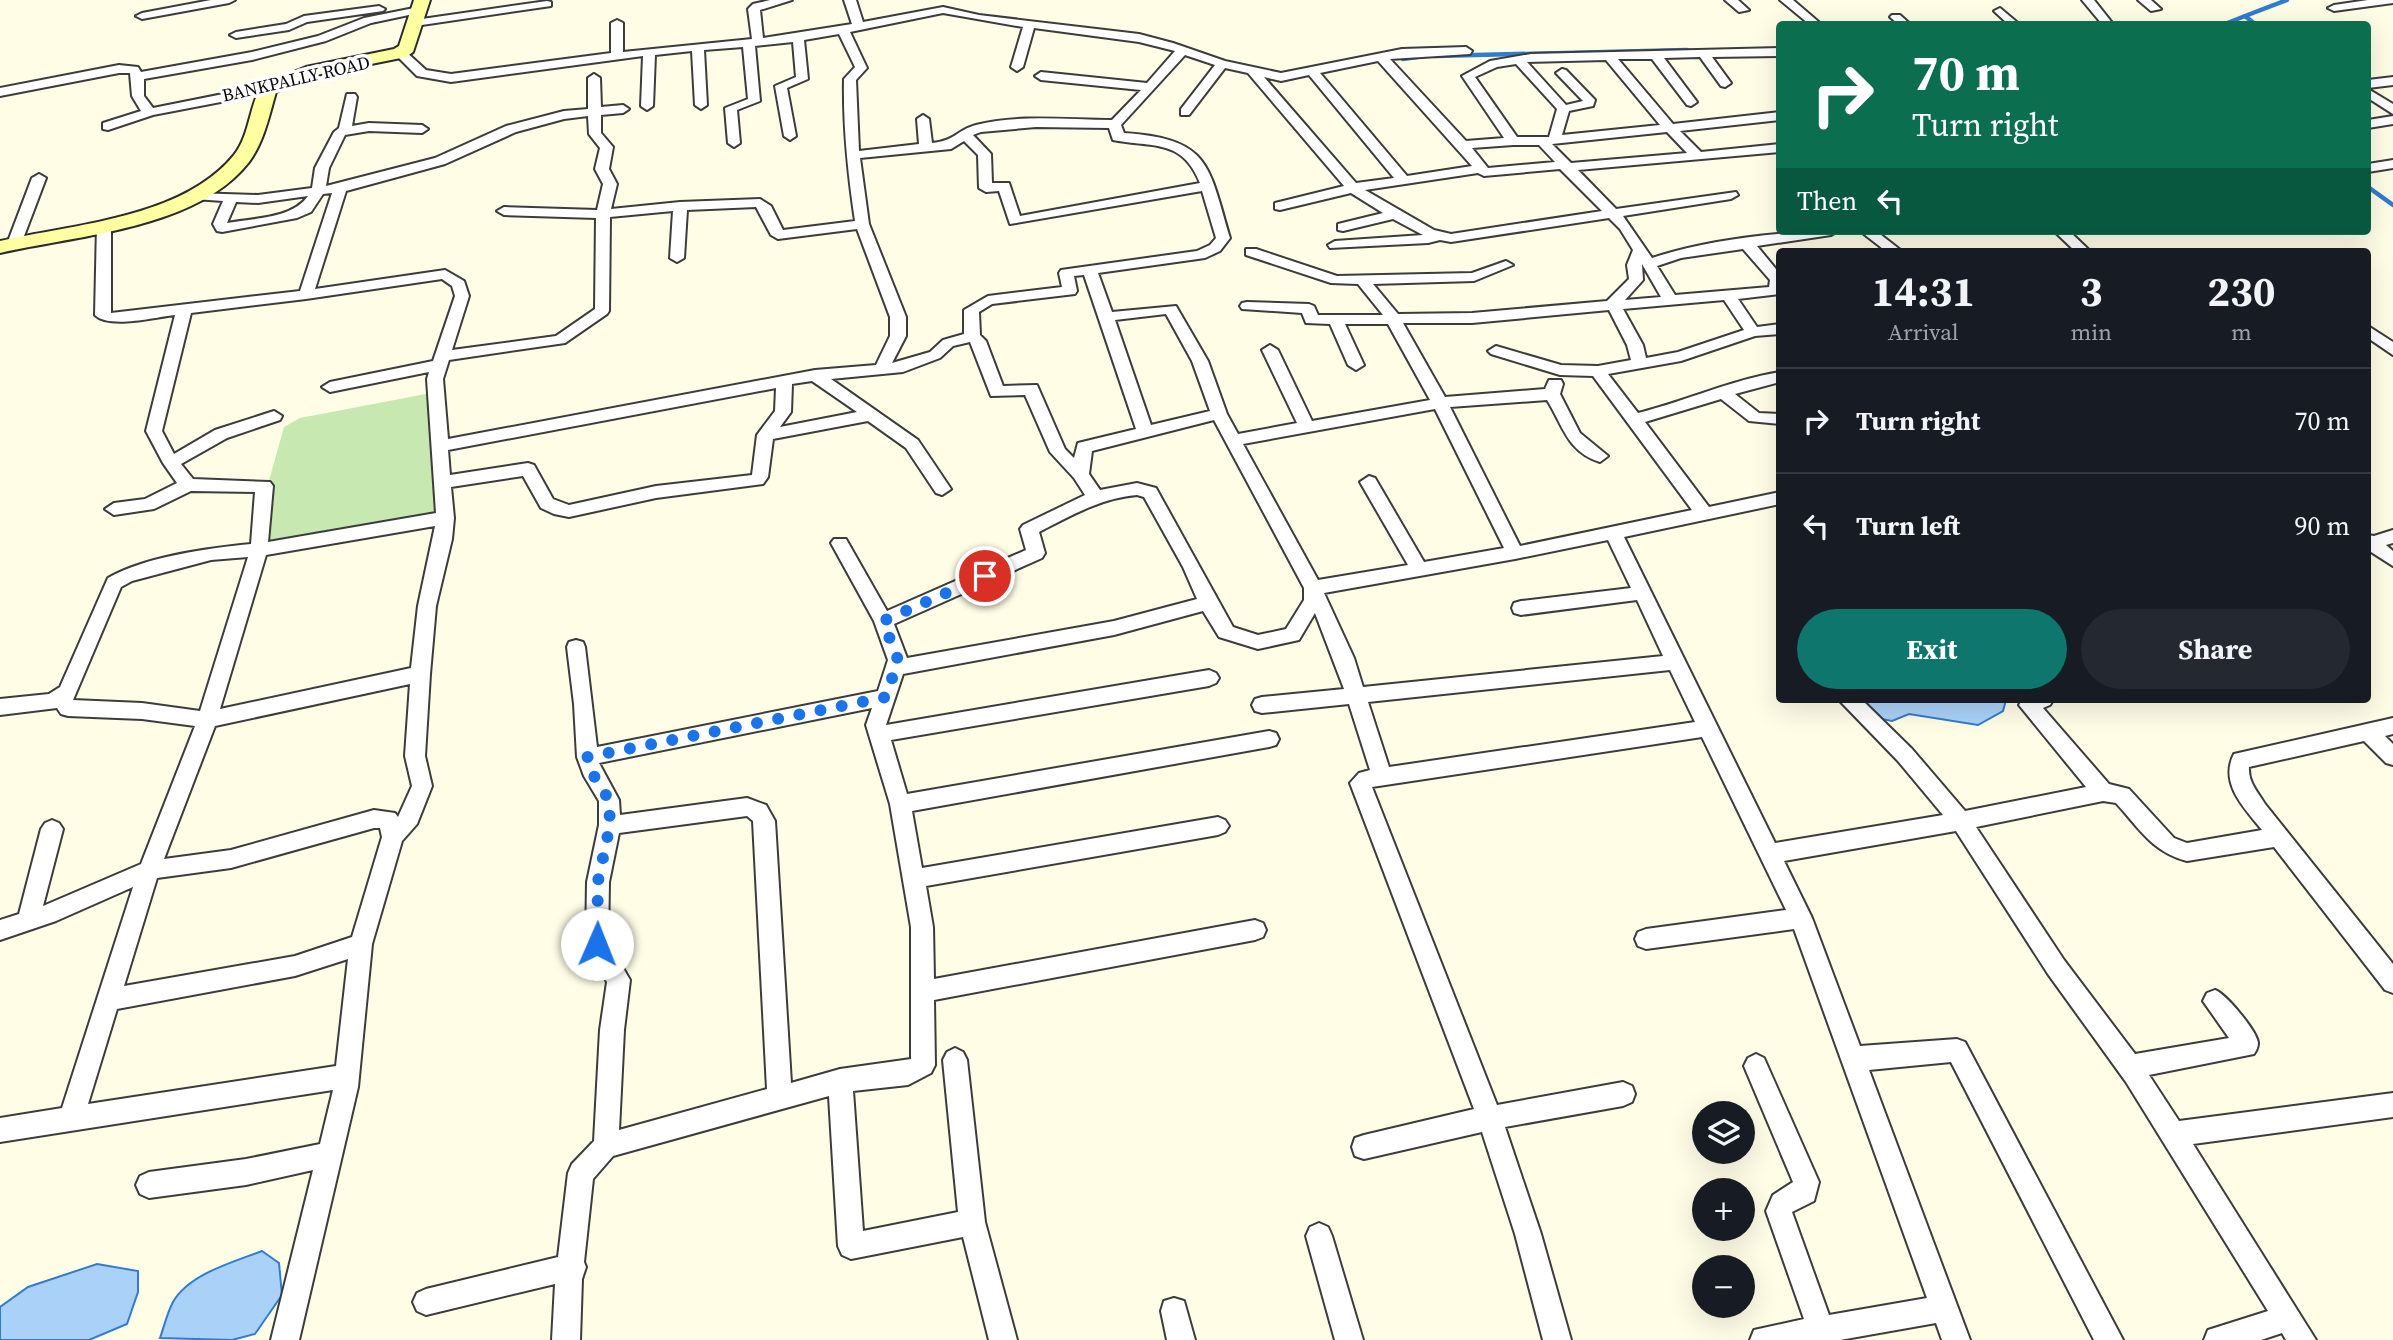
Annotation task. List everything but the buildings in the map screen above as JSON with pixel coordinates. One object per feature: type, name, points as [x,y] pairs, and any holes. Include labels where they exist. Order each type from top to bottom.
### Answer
[{"type":"street","points":[[142,16],[229,0]]},
{"type":"street","points":[[734,143],[731,108],[754,101],[754,9],[786,0]]},
{"type":"street","points":[[850,0],[859,28]]},
{"type":"street","points":[[1731,0],[1743,10]]},
{"type":"street","points":[[1786,0],[1811,21]]},
{"type":"street","points":[[2088,0],[2106,21]]},
{"type":"street","points":[[2144,0],[2155,9]]},
{"type":"street","points":[[2334,8],[2391,1]]},
{"type":"street","points":[[236,35],[289,27],[304,19],[419,9],[547,4]]},
{"type":"street","points":[[419,9],[407,48],[400,53],[417,72],[432,77],[451,78],[649,52],[798,38],[859,28],[942,5],[1029,24],[1139,38],[1222,64],[1281,77],[1402,53],[1466,51]]},
{"type":"street","points":[[138,76],[252,56],[322,39],[368,20],[419,9]]},
{"type":"street","points":[[2000,11],[2011,21]]},
{"type":"street","points":[[617,23],[617,57]]},
{"type":"street","points":[[1017,67],[1029,24]]},
{"type":"street","points":[[843,30],[861,68],[850,79],[853,168],[862,224],[898,317],[898,336],[882,368]]},
{"type":"street","points":[[790,136],[781,86],[802,79],[798,38]]},
{"type":"street","points":[[698,47],[701,105]]},
{"type":"street","points":[[854,155],[951,145],[978,128],[1037,123],[1115,124],[1183,50]]},
{"type":"street","points":[[647,106],[649,52]]},
{"type":"street","points":[[1513,141],[1468,76],[1494,64],[1519,60],[1776,52]]},
{"type":"street","name":"BANKPALLY ROAD","points":[[108,126],[150,112],[268,89],[277,82],[307,73],[400,53]]},
{"type":"street","points":[[1704,54],[1726,83]]},
{"type":"street","points":[[1655,55],[1691,102]]},
{"type":"street","points":[[1609,56],[1656,113],[1698,156]]},
{"type":"street","points":[[1382,58],[1462,145],[1480,169],[1489,174],[1773,149]]},
{"type":"street","points":[[1519,60],[1563,109]]},
{"type":"street","points":[[1185,112],[1222,64]]},
{"type":"street","points":[[0,92],[119,69],[134,70],[138,76],[136,89],[139,102],[150,112]]},
{"type":"street","points":[[1253,72],[1353,188],[1438,236]]},
{"type":"street","points":[[1312,72],[1404,181]]},
{"type":"street","points":[[1562,73],[1589,100],[1589,103],[1584,105],[1563,109]]},
{"type":"street","points":[[1041,76],[1150,86]]},
{"type":"street","points":[[330,387],[440,361],[560,340],[602,311],[603,214],[610,184],[602,169],[607,147],[595,134],[594,78]]},
{"type":"street","points":[[2371,85],[2393,81]]},
{"type":"street","points":[[7,246],[104,225],[199,196],[222,181],[243,157],[268,89]]},
{"type":"street","points":[[2371,95],[2393,110]]},
{"type":"street","points":[[345,129],[351,96]]},
{"type":"street","points":[[199,196],[258,199],[340,188],[440,162],[510,129],[564,115],[622,109]]},
{"type":"street","points":[[1548,140],[1563,109]]},
{"type":"street","points":[[1462,145],[1632,134],[1671,126],[1776,116]]},
{"type":"street","points":[[923,119],[926,148]]},
{"type":"street","points":[[2371,124],[2393,120]]},
{"type":"street","points":[[972,337],[971,310],[977,304],[988,300],[1070,291],[1066,273],[1200,255],[1215,248],[1223,238],[1199,166],[1191,155],[1150,138],[1118,137],[1115,124]]},
{"type":"street","points":[[231,198],[220,224],[222,228],[300,213],[318,192],[322,168],[340,132],[345,129],[369,127],[422,129]]},
{"type":"street","points":[[965,134],[984,154],[986,188],[1004,186],[1015,221],[1206,186]]},
{"type":"street","points":[[1548,140],[1564,166],[1626,227],[1672,302]]},
{"type":"street","points":[[2371,168],[2393,164]]},
{"type":"street","points":[[1280,206],[1353,188],[1480,169]]},
{"type":"street","points":[[7,246],[39,178]]},
{"type":"street","points":[[306,295],[340,188]]},
{"type":"street","points":[[1335,245],[1428,239],[1438,236],[1466,237],[1731,195]]},
{"type":"street","points":[[504,211],[603,214],[680,206],[760,203],[766,209],[778,235],[862,224]]},
{"type":"street","points":[[677,258],[680,206]]},
{"type":"street","points":[[1343,227],[1396,214]]},
{"type":"street","points":[[104,225],[103,315],[118,318],[306,295],[445,274],[459,284],[462,296],[435,379],[442,446],[445,519],[427,606],[420,674],[415,756],[422,786],[410,818],[394,837],[361,944],[347,1076],[285,1340]]},
{"type":"street","points":[[1613,304],[1636,280],[1634,265],[1644,258],[1805,235]]},
{"type":"street","points":[[1873,235],[1890,248]]},
{"type":"street","points":[[2065,235],[2080,248]]},
{"type":"street","points":[[1747,244],[1776,279]]},
{"type":"street","points":[[1251,252],[1336,280],[1474,277],[1506,265]]},
{"type":"street","points":[[1090,270],[1145,430]]},
{"type":"street","points":[[1363,281],[1392,319],[1440,404],[1515,553]]},
{"type":"street","points":[[1247,306],[1309,309],[1311,320],[1472,318],[1776,291]]},
{"type":"street","points":[[1729,296],[1754,332]]},
{"type":"street","points":[[1613,304],[1635,345],[1639,363]]},
{"type":"street","points":[[184,309],[154,431],[171,463],[188,485]]},
{"type":"street","points":[[1105,317],[1171,309],[1200,361],[1219,414],[1313,588],[1344,658],[1382,776]]},
{"type":"street","points":[[1336,320],[1356,365]]},
{"type":"street","points":[[1496,351],[1560,370],[1598,371],[1681,356],[1754,332],[1776,329]]},
{"type":"street","points":[[2371,333],[2393,351]]},
{"type":"street","points":[[442,446],[815,375],[903,367],[922,362],[948,342],[972,337],[978,341],[998,392],[1031,389],[1058,452],[1080,474],[1096,498]]},
{"type":"street","points":[[1270,350],[1307,427]]},
{"type":"street","points":[[1552,394],[1560,370]]},
{"type":"street","points":[[1598,371],[1704,513]]},
{"type":"street","points":[[815,375],[912,444],[942,489]]},
{"type":"street","points":[[1633,420],[1757,381],[1776,378]]},
{"type":"street","points":[[443,482],[528,469],[547,507],[569,511],[656,492],[757,480],[760,477],[765,435],[783,412],[784,381]]},
{"type":"street","points":[[1724,393],[1749,417],[1759,420],[1776,419]]},
{"type":"street","points":[[1234,440],[1440,404],[1552,394]]},
{"type":"street","points":[[1552,394],[1562,407],[1569,432],[1581,447],[1601,456]]},
{"type":"street","points":[[1080,474],[1084,446],[1219,414]]},
{"type":"street","points":[[765,435],[870,415]]},
{"type":"street","points":[[171,463],[221,433],[274,416]]},
{"type":"street","points":[[1369,482],[1420,570]]},
{"type":"street","points":[[71,1118],[149,870],[207,720],[259,550],[264,486],[188,485],[148,505],[114,509]]},
{"type":"street","points":[[883,621],[1036,553],[1029,529],[1096,498],[1131,489],[1150,492],[1226,632],[1258,642],[1292,635],[1313,601],[1313,588]]},
{"type":"street","points":[[1313,588],[1515,553],[1776,499]]},
{"type":"street","points":[[0,707],[53,701],[68,692],[114,583],[126,576],[211,554],[259,550],[445,519]]},
{"type":"street","points":[[1614,533],[1801,918],[1956,1340]]},
{"type":"street","points":[[2371,543],[2393,536]]},
{"type":"street","points":[[566,1340],[569,1279],[573,1267],[581,1174],[606,1146],[840,1081],[908,1073],[923,1065],[922,927],[900,804],[876,724],[898,660],[883,621],[841,543]]},
{"type":"street","points":[[2371,544],[2393,560]]},
{"type":"street","points":[[1521,608],[1642,593]]},
{"type":"street","points":[[895,668],[1114,628],[1208,603]]},
{"type":"street","points":[[576,647],[584,704],[587,757],[594,776],[609,800],[610,825],[598,881],[597,944],[619,980],[612,1030],[606,1146]]},
{"type":"street","points":[[1262,705],[1675,662]]},
{"type":"street","points":[[60,697],[68,708],[142,711],[207,720],[420,674]]},
{"type":"street","points":[[879,734],[1209,678]]},
{"type":"street","points":[[587,757],[886,697]]},
{"type":"street","points":[[1852,703],[1905,755],[1961,821],[2056,967],[2129,1067],[2295,1329],[2218,1340]]},
{"type":"street","points":[[2035,703],[2029,705],[2104,792]]},
{"type":"street","points":[[2393,726],[2241,760],[2238,769],[2239,782],[2277,837],[2393,982]]},
{"type":"street","points":[[1557,1340],[1528,1234],[1490,1118],[1360,783],[1382,776],[1707,728]]},
{"type":"street","points":[[2367,731],[2393,757]]},
{"type":"street","points":[[900,804],[1269,739]]},
{"type":"street","points":[[1768,854],[1961,821],[2104,792],[2122,794],[2161,841],[2174,850],[2187,852],[2277,837]]},
{"type":"street","points":[[610,825],[747,807],[759,811],[765,835],[779,1098]]},
{"type":"street","points":[[0,930],[28,921],[149,870],[231,859],[374,819],[388,819],[394,837]]},
{"type":"street","points":[[914,879],[1217,826]]},
{"type":"street","points":[[28,921],[52,829]]},
{"type":"street","points":[[1646,939],[1801,918]]},
{"type":"street","points":[[922,992],[1255,930]]},
{"type":"street","points":[[109,1000],[295,966],[361,944]]},
{"type":"street","points":[[2129,1067],[2246,1046],[2246,1041],[2215,1000]]},
{"type":"street","points":[[1850,1056],[1866,1059],[1957,1050],[2109,1340]]},
{"type":"street","points":[[955,1060],[972,1222],[1003,1340]]},
{"type":"street","points":[[1756,1066],[1806,1182],[1805,1192],[1782,1204],[1779,1211],[1821,1329]]},
{"type":"street","points":[[0,1130],[347,1076]]},
{"type":"street","points":[[840,1081],[851,1246],[972,1222]]},
{"type":"street","points":[[1364,1147],[1490,1118],[1623,1094]]},
{"type":"street","points":[[2173,1135],[2393,1105]]},
{"type":"street","points":[[149,1185],[246,1172],[330,1154]]},
{"type":"street","points":[[1319,1236],[1349,1340]]},
{"type":"street","points":[[426,1302],[573,1267]]},
{"type":"street","points":[[1764,1340],[1944,1308]]},
{"type":"street","points":[[1174,1311],[1181,1340]]},
{"type":"green space","points":[[431,393],[440,516],[267,544],[269,481],[284,427],[300,418]]},
{"type":"water","points":[[1860,703],[2005,703],[2003,711],[1978,725],[1909,714],[1892,721],[1871,717]]},
{"type":"water","points":[[262,1251],[279,1263],[282,1295],[255,1334],[232,1340],[160,1338],[167,1315],[180,1292],[213,1270]]},
{"type":"water","points":[[97,1264],[138,1271],[138,1292],[127,1324],[89,1340],[0,1340],[0,1307],[28,1287]]},
{"type":"waterway","points":[[2245,16],[2287,0]]},
{"type":"waterway","points":[[2232,21],[2245,16]]},
{"type":"waterway","points":[[2245,16],[2251,21]]},
{"type":"waterway","points":[[1435,56],[1687,50]]},
{"type":"waterway","points":[[1403,59],[1417,57]]},
{"type":"waterway","points":[[2371,189],[2393,205]]},
{"type":"route","points":[[597,944],[598,881],[610,825],[609,800],[594,776],[587,757],[886,697],[898,660],[883,621],[985,576]]}]
